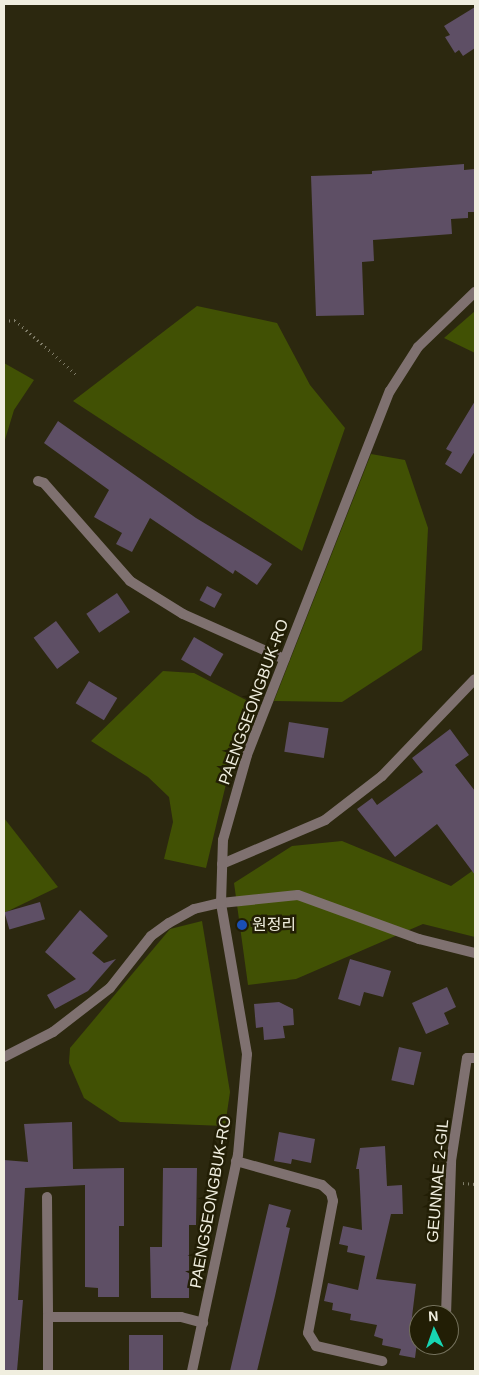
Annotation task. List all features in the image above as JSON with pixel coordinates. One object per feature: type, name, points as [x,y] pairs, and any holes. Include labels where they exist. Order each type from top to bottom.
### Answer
[{"type":"street","name":"PAENGSEONGBUK-RO","points":[[192,1371],[236,1161],[247,1054],[221,903],[222,840],[247,756],[390,390],[418,348],[475,292]]},
{"type":"street","points":[[38,481],[50,489],[130,581],[183,614],[284,659]]},
{"type":"street","points":[[222,864],[325,820],[382,776],[475,679]]},
{"type":"street","points":[[4,1057],[53,1032],[110,988],[151,936],[169,923],[194,909],[221,903],[298,895],[420,939],[475,953]]},
{"type":"street","name":"GEUNNAE 2-GIL","points":[[446,1305],[451,1162],[467,1058],[475,1058]]},
{"type":"street","points":[[236,1161],[322,1185],[331,1193],[333,1201],[308,1333],[316,1346],[382,1361]]},
{"type":"street","points":[[47,1197],[48,1371]]},
{"type":"street","points":[[48,1317],[181,1317],[203,1323]]},
{"type":"path","points":[[4,321],[15,320],[78,376]]},
{"type":"green space","points":[[197,306],[277,323],[310,385],[345,428],[302,551],[73,401]]},
{"type":"green space","points":[[475,311],[475,353],[444,338]]},
{"type":"green space","points":[[4,363],[34,380],[14,410],[4,443]]},
{"type":"green space","points":[[371,454],[405,460],[428,528],[422,650],[342,702],[274,701]]},
{"type":"green space","points":[[163,671],[194,673],[246,700],[206,868],[164,859],[173,822],[169,797],[148,777],[91,741]]},
{"type":"green space","points":[[4,818],[58,887],[4,913]]},
{"type":"green space","points":[[342,841],[451,886],[475,869],[475,937],[423,924],[296,979],[248,985],[234,883],[292,846]]},
{"type":"green space","points":[[202,921],[230,1092],[225,1126],[120,1122],[84,1098],[69,1063],[70,1048],[170,929]]},
{"type":"building","points":[[475,7],[475,48],[463,56],[459,50],[455,53],[445,37],[450,35],[444,26]]},
{"type":"building","points":[[464,164],[464,170],[475,169],[475,212],[468,212],[468,218],[451,219],[452,234],[373,240],[374,261],[362,262],[364,315],[316,316],[311,176],[372,174],[372,171]]},
{"type":"building","points":[[475,401],[475,451],[461,474],[445,464],[452,452],[446,449]]},
{"type":"building","points":[[58,421],[196,518],[272,564],[257,585],[235,570],[233,574],[150,518],[132,552],[116,544],[122,533],[94,517],[109,490],[44,443]]},
{"type":"building","points":[[207,586],[222,594],[214,608],[199,600]]},
{"type":"building","points":[[117,593],[130,612],[99,633],[86,614]]},
{"type":"building","points":[[56,621],[79,652],[57,669],[34,638]]},
{"type":"building","points":[[194,637],[223,654],[210,677],[181,660]]},
{"type":"building","points":[[89,681],[117,698],[104,720],[76,703]]},
{"type":"building","points":[[289,722],[329,728],[324,758],[284,752]]},
{"type":"building","points":[[450,729],[469,755],[455,765],[475,791],[475,875],[437,824],[395,857],[357,809],[372,798],[377,805],[423,772],[412,758]]},
{"type":"building","points":[[40,902],[45,919],[9,930],[4,912]]},
{"type":"building","points":[[80,910],[108,936],[92,953],[104,963],[116,959],[88,991],[55,1009],[47,995],[76,979],[45,952]]},
{"type":"building","points":[[350,959],[391,971],[383,997],[364,992],[360,1006],[338,999]]},
{"type":"building","points":[[447,987],[456,1007],[444,1013],[449,1024],[426,1034],[412,1003]]},
{"type":"building","points":[[279,1002],[293,1009],[294,1025],[283,1026],[285,1038],[264,1040],[263,1027],[256,1028],[254,1004]]},
{"type":"building","points":[[399,1047],[421,1052],[414,1085],[391,1080]]},
{"type":"building","points":[[72,1122],[73,1169],[124,1168],[124,1226],[119,1226],[119,1297],[98,1297],[98,1288],[85,1287],[85,1185],[25,1188],[18,1300],[23,1300],[17,1371],[4,1371],[4,1160],[28,1162],[24,1124]]},
{"type":"building","points":[[279,1132],[315,1139],[311,1163],[292,1159],[291,1164],[274,1161]]},
{"type":"building","points":[[385,1146],[387,1186],[402,1185],[403,1214],[391,1214],[376,1279],[416,1284],[413,1305],[409,1305],[409,1355],[415,1355],[415,1358],[399,1355],[401,1349],[382,1345],[383,1339],[374,1336],[377,1325],[350,1320],[351,1314],[332,1310],[333,1303],[324,1301],[328,1283],[358,1290],[365,1256],[347,1252],[348,1246],[339,1244],[343,1226],[362,1230],[359,1169],[356,1169],[360,1148]]},
{"type":"building","points":[[163,1168],[197,1168],[196,1225],[189,1225],[189,1298],[151,1298],[150,1247],[162,1247]]},
{"type":"building","points":[[269,1204],[291,1210],[286,1227],[290,1228],[275,1296],[257,1371],[230,1371]]},
{"type":"building","points":[[129,1335],[163,1335],[163,1371],[129,1371]]},
{"type":"place","name":"원정리","points":[[242,925]]}]
